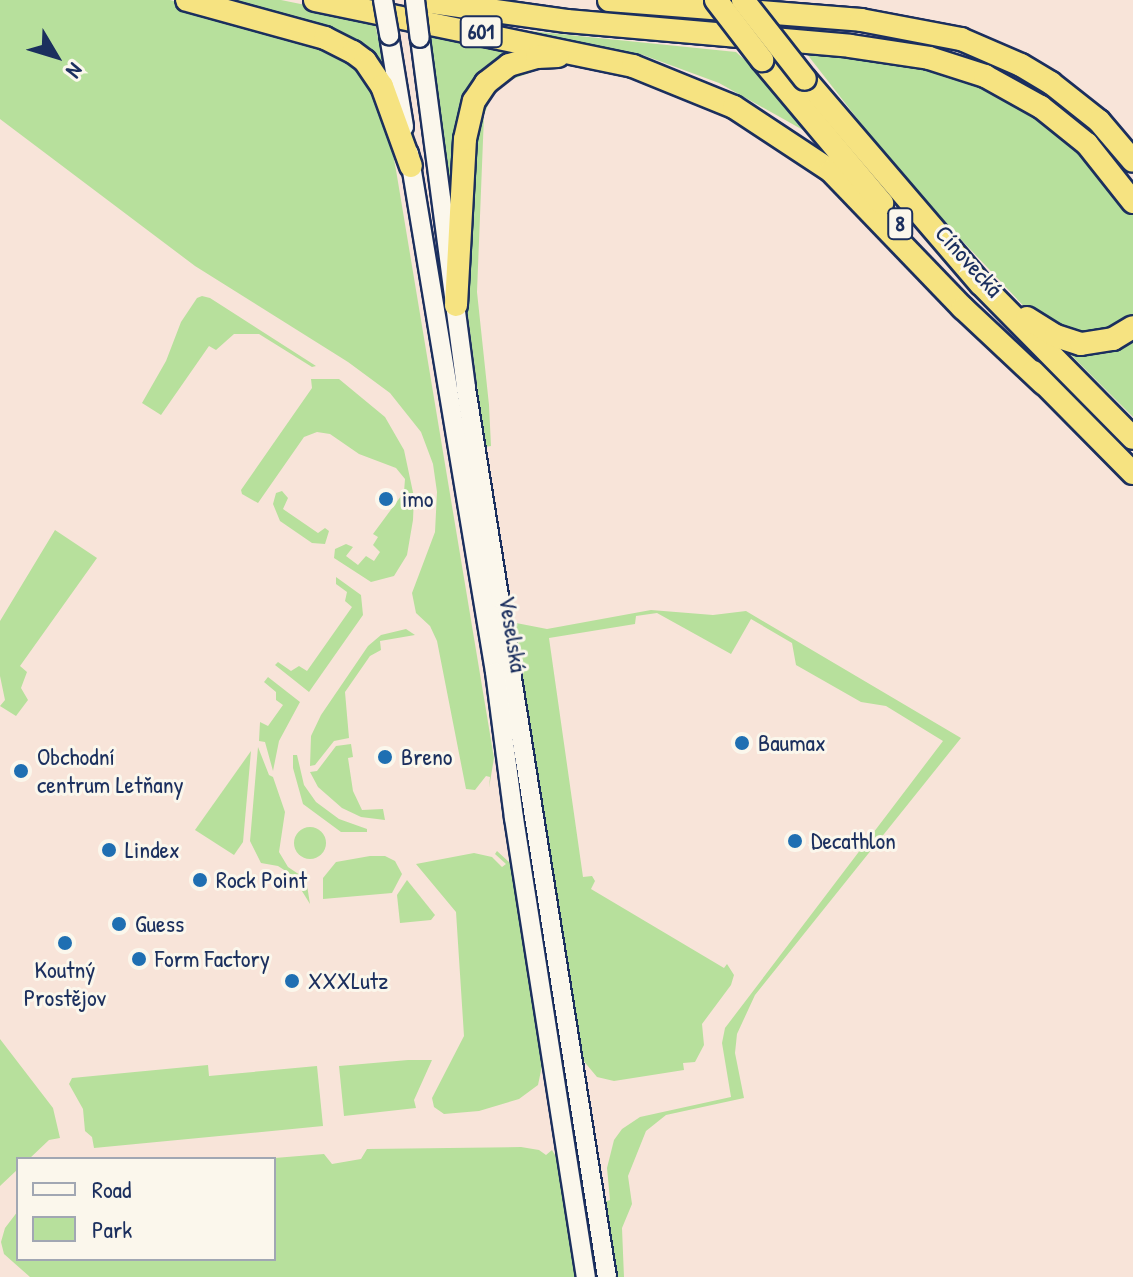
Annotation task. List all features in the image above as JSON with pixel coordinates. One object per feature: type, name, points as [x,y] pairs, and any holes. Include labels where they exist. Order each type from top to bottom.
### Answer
[{"type":"highway","points":[[187,0],[325,38],[353,52],[365,61],[382,86],[411,166]]},
{"type":"highway","name":"601","points":[[315,0],[633,66]]},
{"type":"highway","points":[[609,0],[861,20],[961,39],[1021,65],[1051,83],[1099,121],[1133,161]]},
{"type":"highway","name":"Cínovecká","points":[[716,0],[871,191],[1043,383],[1133,473]]},
{"type":"highway","name":"Cínovecká","points":[[743,0],[805,79],[981,284],[1133,438]]},
{"type":"highway","name":"601","points":[[422,1],[567,21],[906,52],[958,66],[1009,88],[1063,123],[1104,161],[1133,202]]},
{"type":"highway","points":[[456,305],[465,139],[470,112],[486,83],[509,65],[537,57],[579,58],[633,66],[734,107],[818,161],[1043,383]]},
{"type":"highway","points":[[981,284],[1039,327],[1069,341],[1103,342],[1133,327]]},
{"type":"main road","name":"Veselská","points":[[383,0],[495,672],[514,818],[586,1277]]},
{"type":"main road","name":"Veselská","points":[[422,1],[420,38],[491,554],[607,1277]]},
{"type":"green space","points":[[0,0],[170,0],[318,41],[359,65],[385,112],[396,170],[494,758],[489,788],[490,777],[486,776],[475,790],[466,789],[437,641],[430,626],[416,613],[412,593],[435,532],[437,492],[433,464],[421,432],[390,393],[348,362],[195,266],[0,119]]},
{"type":"green space","points":[[219,0],[281,0],[374,19],[386,75],[359,45],[340,33]]},
{"type":"green space","points":[[428,29],[527,49],[492,63],[464,97],[457,121],[451,225]]},
{"type":"green space","points":[[520,30],[736,52],[757,71],[812,135],[719,83],[643,55]]},
{"type":"green space","points":[[803,49],[929,65],[997,89],[1070,137],[1133,215],[1133,320],[1080,339],[1034,317],[905,180]]},
{"type":"green space","points":[[549,66],[507,81],[492,95],[484,115],[477,292],[489,405],[491,446],[485,447],[465,294],[469,148],[484,98],[513,71]]},
{"type":"green space","points":[[197,298],[210,298],[316,366],[312,367],[259,334],[234,334],[216,350],[209,346],[161,415],[142,403],[166,361],[181,322]]},
{"type":"green space","points":[[1133,341],[1133,417],[1070,354],[1104,354]]},
{"type":"green space","points":[[311,379],[339,379],[385,417],[404,450],[414,497],[413,520],[407,555],[394,576],[371,582],[334,558],[335,549],[346,544],[353,547],[346,556],[358,565],[366,556],[374,561],[380,552],[373,545],[378,537],[373,534],[404,492],[405,479],[396,468],[359,454],[330,434],[317,432],[304,437],[258,503],[242,494],[241,490],[312,388]]},
{"type":"green space","points":[[282,491],[288,498],[283,509],[318,533],[325,528],[329,531],[325,544],[312,543],[280,521],[273,504],[276,493]]},
{"type":"green space","points":[[55,530],[97,558],[20,666],[27,672],[21,688],[28,700],[16,716],[0,706],[5,700],[0,676],[0,621]]},
{"type":"green space","points":[[336,577],[361,595],[363,615],[309,692],[275,665],[278,662],[291,671],[299,666],[307,671],[352,607],[345,601],[347,592],[336,584]]},
{"type":"green space","points":[[651,610],[713,615],[746,611],[961,738],[755,995],[737,1034],[735,1053],[744,1098],[666,1115],[646,1131],[628,1176],[632,1204],[622,1228],[624,1277],[615,1277],[604,1202],[610,1200],[607,1168],[614,1140],[622,1129],[640,1117],[731,1097],[722,1043],[725,1028],[943,741],[886,706],[861,702],[796,665],[792,643],[751,619],[731,654],[657,613],[636,616],[635,624],[549,638],[583,877],[592,876],[595,881],[591,889],[724,968],[727,964],[734,975],[731,985],[702,1024],[704,1045],[695,1062],[683,1063],[684,1070],[614,1081],[597,1077],[582,1059],[511,622],[547,629]]},
{"type":"green space","points":[[406,629],[415,635],[380,641],[381,650],[370,656],[345,692],[349,738],[334,741],[315,765],[310,766],[311,736],[321,715],[368,646],[381,635]]},
{"type":"green space","points":[[268,677],[300,702],[279,741],[273,771],[265,742],[259,741],[260,722],[268,726],[283,705],[276,700],[276,692],[264,682]]},
{"type":"green space","points":[[351,744],[353,757],[348,758],[353,791],[362,810],[383,809],[385,820],[361,817],[342,808],[318,787],[310,772],[317,771],[336,746]]},
{"type":"green space","points":[[258,747],[285,812],[279,852],[288,867],[306,879],[310,904],[292,875],[278,866],[261,863],[250,841]]},
{"type":"green space","points":[[251,751],[243,842],[234,855],[195,830]]},
{"type":"green space","points":[[293,755],[297,755],[304,785],[316,802],[339,819],[367,829],[367,832],[341,832],[303,804],[293,768]]},
{"type":"green space","points":[[310,827],[321,832],[326,843],[321,854],[310,859],[299,854],[294,843],[299,832]]},
{"type":"green space","points":[[497,851],[510,863],[515,878],[543,1061],[538,1085],[519,1099],[479,1111],[444,1114],[434,1107],[432,1098],[464,1036],[456,912],[416,864],[474,853],[492,857],[502,867],[506,864],[495,854]]},
{"type":"green space","points":[[385,856],[395,861],[402,874],[392,893],[323,899],[323,878],[336,862]]},
{"type":"green space","points":[[407,880],[435,915],[431,920],[400,923],[397,895]]},
{"type":"green space","points":[[0,1039],[53,1108],[60,1138],[49,1140],[31,1157],[16,1157],[16,1171],[0,1186]]},
{"type":"green space","points":[[432,1060],[414,1100],[416,1108],[344,1116],[339,1066]]},
{"type":"green space","points":[[208,1065],[209,1076],[317,1066],[323,1126],[94,1148],[92,1137],[85,1131],[83,1109],[69,1084],[72,1078]]},
{"type":"green space","points":[[521,1147],[539,1150],[546,1155],[552,1150],[558,1160],[578,1277],[30,1277],[4,1254],[1,1242],[5,1228],[16,1214],[16,1261],[276,1261],[276,1158],[324,1154],[332,1164],[361,1159],[367,1149]]},
{"type":"place","name":"imo","points":[[386,499]]},
{"type":"place","name":"Baumax","points":[[742,743]]},
{"type":"place","name":"Breno","points":[[385,757]]},
{"type":"place","name":"Obchodní centrum Letňany","points":[[21,771]]},
{"type":"place","name":"Decathlon","points":[[795,841]]},
{"type":"place","name":"Lindex","points":[[109,850]]},
{"type":"place","name":"Rock Point","points":[[200,880]]},
{"type":"place","name":"Guess","points":[[119,924]]},
{"type":"place","name":"Koutný Prostějov","points":[[65,943]]},
{"type":"place","name":"Form Factory","points":[[139,959]]},
{"type":"place","name":"XXXLutz","points":[[292,981]]}]
